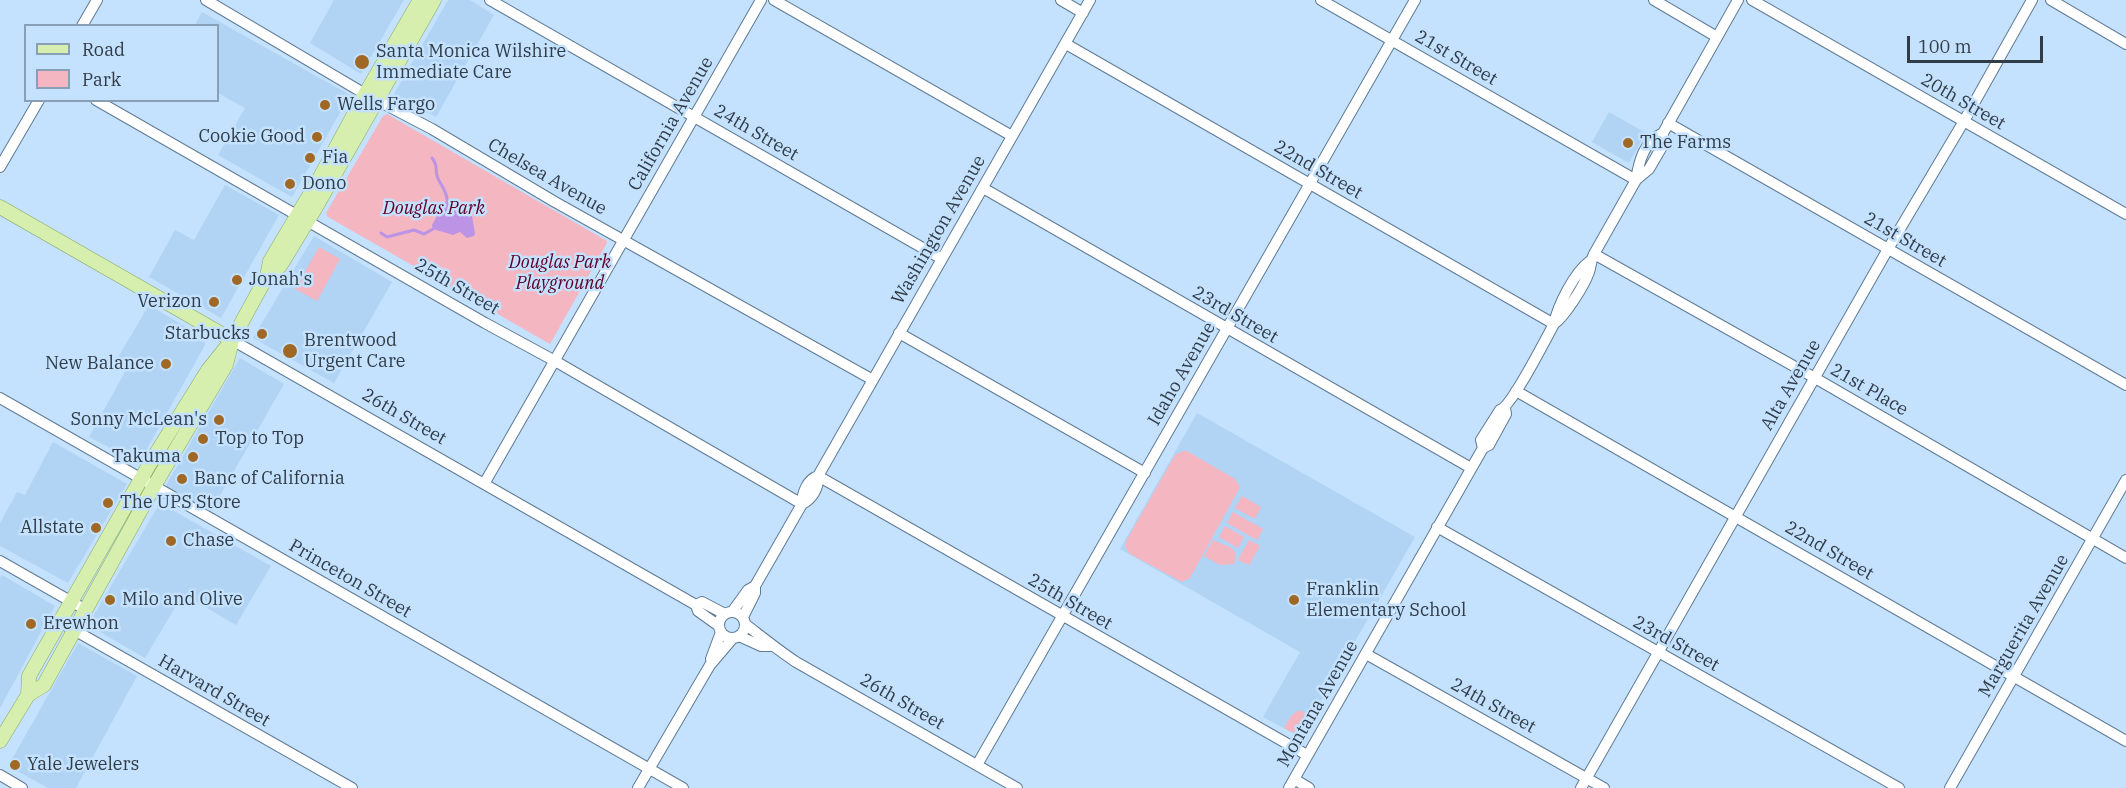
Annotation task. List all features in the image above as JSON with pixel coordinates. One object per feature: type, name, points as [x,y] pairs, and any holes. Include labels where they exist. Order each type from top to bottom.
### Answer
[{"type":"main road","points":[[28,695],[29,676],[141,479],[208,370],[232,340],[267,276],[270,261],[302,219],[371,97],[420,0]]},
{"type":"main road","points":[[371,97],[434,0]]},
{"type":"main road","name":"26th Street","points":[[0,207],[232,340]]},
{"type":"main road","points":[[0,741],[28,695],[44,685],[154,486],[226,365],[232,340]]},
{"type":"street","points":[[83,24],[97,0]]},
{"type":"street","name":"Chelsea Avenue","points":[[206,0],[555,202],[873,380]]},
{"type":"street","name":"24th Street","points":[[490,0],[942,259]]},
{"type":"street","name":"California Avenue","points":[[484,484],[761,0]]},
{"type":"street","points":[[774,0],[1012,136]]},
{"type":"street","points":[[1061,0],[1083,13]]},
{"type":"street","name":"Washington Avenue","points":[[736,616],[755,593],[755,586],[802,504],[802,495],[811,479],[818,476],[1090,0]]},
{"type":"street","name":"21st Street","points":[[1321,0],[1636,180]]},
{"type":"street","name":"Idaho Avenue","points":[[977,765],[1415,0]]},
{"type":"street","points":[[1654,0],[1717,37]]},
{"type":"street","name":"Montana Avenue","points":[[1291,784],[1483,447],[1481,440],[1500,410],[1505,408],[1516,391],[1554,324],[1563,317],[1589,272],[1592,258],[1636,180],[1649,169],[1663,145],[1666,128],[1738,0]]},
{"type":"street","name":"20th Street","points":[[1752,0],[2126,214]]},
{"type":"street","name":"Alta Avenue","points":[[1583,783],[2032,0]]},
{"type":"street","points":[[2051,0],[2126,44]]},
{"type":"street","name":"22nd Street","points":[[1066,44],[1554,324]]},
{"type":"street","points":[[0,167],[38,102]]},
{"type":"street","name":"25th Street","points":[[99,102],[802,504]]},
{"type":"street","name":"21st Street","points":[[1666,128],[1888,249],[2126,385]]},
{"type":"street","name":"23rd Street","points":[[983,188],[1471,468]]},
{"type":"street","name":"21st Place","points":[[1592,258],[1815,378],[2126,558]]},
{"type":"street","points":[[899,333],[1144,473]]},
{"type":"street","name":"26th Street","points":[[232,340],[696,604],[698,611],[720,629]]},
{"type":"street","name":"22nd Street","points":[[1516,391],[2126,741]]},
{"type":"street","name":"Princeton Street","points":[[0,398],[683,788]]},
{"type":"street","name":"25th Street","points":[[818,476],[1307,755]]},
{"type":"street","name":"Marguerita Avenue","points":[[1950,788],[2126,480]]},
{"type":"street","name":"23rd Street","points":[[1437,527],[1899,788]]},
{"type":"street","points":[[0,561],[86,610]]},
{"type":"street","name":"26th Street","points":[[696,604],[702,602],[736,616],[766,638],[771,646],[1017,788]]},
{"type":"street","points":[[638,788],[710,665],[744,629],[736,616],[720,619],[720,629],[710,665]]},
{"type":"street","name":"Harvard Street","points":[[60,622],[352,788]]},
{"type":"street","points":[[720,629],[726,636],[736,637]]},
{"type":"street","name":"26th Street","points":[[736,637],[761,646],[771,646]]},
{"type":"street","name":"24th Street","points":[[1366,654],[1583,783],[1604,788]]},
{"type":"street","points":[[0,775],[22,788]]},
{"type":"street","points":[[1291,784],[1309,788]]},
{"type":"shaded area","points":[[334,0],[404,0],[361,74],[310,43]]},
{"type":"shaded area","points":[[448,0],[470,0],[494,15],[436,117],[394,94]]},
{"type":"shaded area","points":[[202,12],[350,95],[292,197],[218,155],[245,108],[219,94],[219,24],[196,24]]},
{"type":"shaded area","points":[[1609,112],[1646,133],[1629,163],[1592,142]]},
{"type":"shaded area","points":[[225,185],[279,215],[221,318],[149,277],[175,230],[194,240]]},
{"type":"shaded area","points":[[447,199],[455,202],[455,211],[463,210],[465,214],[472,216],[474,236],[467,238],[460,232],[453,235],[433,229],[432,225]]},
{"type":"shaded area","points":[[314,236],[392,282],[334,383],[253,338]]},
{"type":"shaded area","points":[[149,305],[204,338],[205,345],[139,463],[89,437],[125,372],[113,366]]},
{"type":"shaded area","points":[[240,358],[284,384],[210,513],[165,487]]},
{"type":"shaded area","name":"Franklin Elementary School","points":[[1197,413],[1415,537],[1300,737],[1263,717],[1300,652],[1120,549]]},
{"type":"shaded area","points":[[53,442],[127,484],[68,583],[0,546],[0,523],[17,492],[25,495]]},
{"type":"shaded area","points":[[160,503],[271,566],[236,625],[183,594],[145,658],[88,625]]},
{"type":"shaded area","points":[[2,575],[55,606],[0,708],[0,578]]},
{"type":"shaded area","points":[[78,643],[137,676],[76,788],[48,788],[8,766]]},
{"type":"green space","name":"Douglas Park","points":[[387,114],[607,241],[550,344],[328,217],[326,213],[383,116]]},
{"type":"green space","points":[[319,247],[340,259],[317,301],[295,289]]},
{"type":"green space","points":[[1187,451],[1235,479],[1240,487],[1190,578],[1182,582],[1130,554],[1125,547],[1126,541],[1175,455]]},
{"type":"green space","points":[[1242,496],[1261,507],[1255,519],[1235,508]]},
{"type":"green space","points":[[1233,512],[1263,529],[1257,540],[1227,523]]},
{"type":"green space","points":[[1225,526],[1244,537],[1238,548],[1219,537]]},
{"type":"green space","points":[[1213,540],[1232,548],[1236,555],[1234,564],[1220,565],[1204,556]]},
{"type":"green space","points":[[1249,540],[1260,546],[1249,565],[1238,560]]},
{"type":"green space","points":[[1299,710],[1311,716],[1300,736],[1284,728],[1291,716]]},
{"type":"waterway","points":[[432,158],[447,199]]},
{"type":"waterway","points":[[381,233],[387,237],[414,230],[424,234],[433,229]]},
{"type":"place","name":"Santa Monica Wilshire Immediate Care","points":[[362,62]]},
{"type":"place","name":"Wells Fargo","points":[[325,105]]},
{"type":"place","name":"Cookie Good","points":[[317,137]]},
{"type":"place","name":"The Farms","points":[[1628,143]]},
{"type":"place","name":"Fia","points":[[310,158]]},
{"type":"place","name":"Dono","points":[[290,184]]},
{"type":"place","name":"Jonah's","points":[[237,280]]},
{"type":"place","name":"Verizon","points":[[214,302]]},
{"type":"place","name":"Starbucks","points":[[262,334]]},
{"type":"place","name":"Brentwood Urgent Care","points":[[290,351]]},
{"type":"place","name":"New Balance","points":[[166,364]]},
{"type":"place","name":"Sonny McLean's","points":[[219,420]]},
{"type":"place","name":"Top to Top","points":[[203,439]]},
{"type":"place","name":"Takuma","points":[[193,457]]},
{"type":"place","name":"Banc of California","points":[[182,479]]},
{"type":"place","name":"The UPS Store","points":[[108,503]]},
{"type":"place","name":"Allstate","points":[[96,528]]},
{"type":"place","name":"Chase","points":[[171,541]]},
{"type":"place","name":"Milo and Olive","points":[[110,600]]},
{"type":"place","name":"Franklin Elementary School","points":[[1294,600]]},
{"type":"place","name":"Erewhon","points":[[31,624]]},
{"type":"place","name":"Yale Jewelers","points":[[15,765]]},
{"type":"park label","name":"Douglas Park Playground","points":[[560,273]]}]
